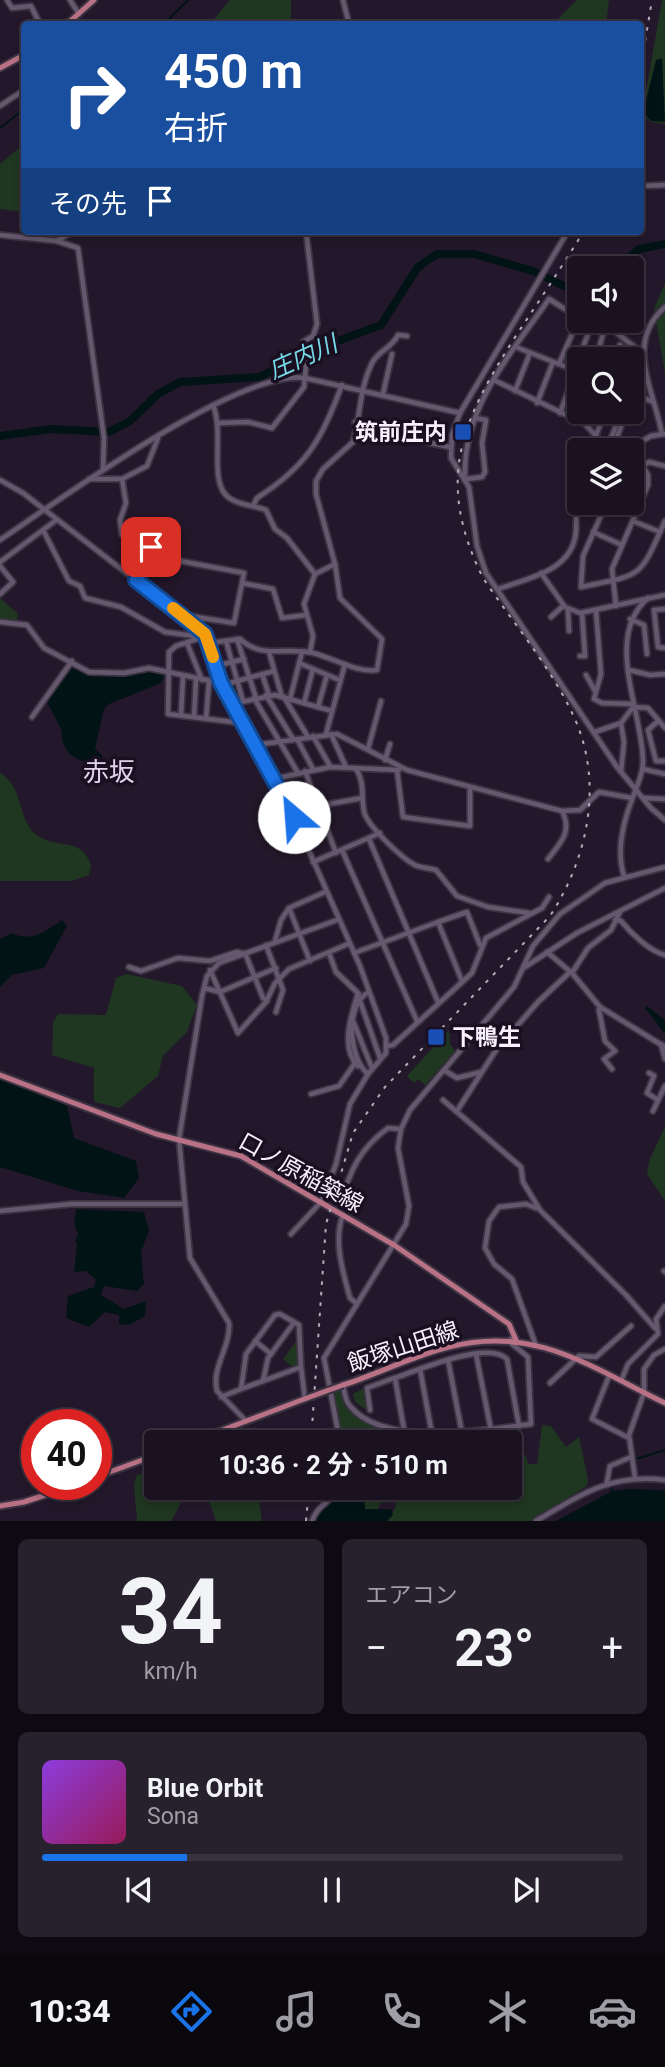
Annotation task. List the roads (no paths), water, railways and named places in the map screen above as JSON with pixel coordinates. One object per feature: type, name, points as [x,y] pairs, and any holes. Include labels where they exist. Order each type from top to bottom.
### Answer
[{"type":"main road","points":[[71,21],[94,0]]},
{"type":"main road","points":[[0,68],[21,57]]},
{"type":"main road","name":"口ノ原稲築線","points":[[0,1075],[134,1126],[241,1156],[395,1245],[509,1324],[514,1340]]},
{"type":"main road","name":"飯塚山田線","points":[[222,1430],[445,1348],[514,1340],[535,1343],[575,1359],[665,1403]]},
{"type":"main road","points":[[112,1471],[144,1459]]},
{"type":"main road","points":[[0,1506],[30,1500]]},
{"type":"street","points":[[7,0],[12,8],[31,6],[38,21]]},
{"type":"street","points":[[70,0],[79,14]]},
{"type":"street","points":[[343,0],[348,21]]},
{"type":"street","points":[[0,106],[21,92]]},
{"type":"street","points":[[644,186],[665,185]]},
{"type":"street","points":[[0,235],[74,244],[79,252],[104,438],[103,471]]},
{"type":"street","points":[[57,241],[67,235]]},
{"type":"street","points":[[219,423],[248,422],[272,428],[302,392],[306,365],[303,345],[313,336],[317,324],[306,235]]},
{"type":"street","points":[[475,418],[486,420],[482,443],[485,472],[482,477],[466,477],[454,463],[450,447],[460,413],[547,271],[566,235]]},
{"type":"street","points":[[567,311],[549,299],[494,380],[475,418],[468,441],[466,477],[477,546],[486,573],[621,773],[665,820]]},
{"type":"street","points":[[643,347],[647,331],[665,307]]},
{"type":"street","points":[[559,364],[576,326],[590,329],[584,347]]},
{"type":"street","points":[[619,333],[635,347]]},
{"type":"street","points":[[208,643],[237,639],[251,649],[310,652],[374,671],[382,646],[377,633],[356,617],[340,598],[335,564],[316,494],[316,481],[323,469],[353,442],[360,388],[375,358],[393,344],[398,335],[407,336]]},
{"type":"street","points":[[516,347],[567,367]]},
{"type":"street","points":[[515,391],[530,353]]},
{"type":"street","points":[[383,394],[392,354]]},
{"type":"street","points":[[644,361],[664,434],[644,442]]},
{"type":"street","points":[[537,403],[553,362]]},
{"type":"street","points":[[0,540],[103,471],[213,405],[288,375],[360,388],[460,413]]},
{"type":"street","points":[[494,380],[567,417]]},
{"type":"street","points":[[253,506],[257,498],[308,456],[324,432],[342,385]]},
{"type":"street","points":[[559,413],[567,394]]},
{"type":"street","points":[[644,398],[654,402]]},
{"type":"street","points":[[213,405],[219,423],[216,470],[223,492],[243,504],[266,510],[275,528],[298,550],[316,574]]},
{"type":"street","points":[[355,422],[392,435],[450,447]]},
{"type":"street","points":[[580,424],[599,438]]},
{"type":"street","points":[[596,435],[601,424]]},
{"type":"street","points":[[89,480],[122,479],[146,466],[158,438]]},
{"type":"street","points":[[644,465],[652,462],[665,466]]},
{"type":"street","points":[[644,469],[648,485],[644,495]]},
{"type":"street","points":[[122,479],[126,503],[120,533],[151,539],[164,545],[170,556],[180,561],[244,573],[234,622],[183,615]]},
{"type":"street","points":[[0,480],[183,615],[204,637],[222,684],[294,817],[337,920],[354,953],[363,994],[387,1046],[350,1104],[336,1164],[321,1202],[291,1234]]},
{"type":"street","points":[[498,589],[560,565],[576,539],[576,515]]},
{"type":"street","points":[[601,515],[581,562],[581,587],[612,581],[642,570],[665,521]]},
{"type":"street","points":[[616,606],[612,569],[636,515]]},
{"type":"street","points":[[0,594],[13,582],[0,564],[55,521]]},
{"type":"street","points":[[633,521],[660,532]]},
{"type":"street","points":[[43,530],[69,581],[80,586],[85,598],[121,607],[166,632],[204,637]]},
{"type":"street","points":[[593,532],[622,545]]},
{"type":"street","points":[[136,580],[151,547],[151,539]]},
{"type":"street","points":[[310,652],[313,636],[304,604],[316,574],[335,564]]},
{"type":"street","points":[[541,573],[565,607],[569,631]]},
{"type":"street","points":[[242,583],[273,589],[282,618],[306,615]]},
{"type":"street","points":[[565,607],[582,613],[665,595]]},
{"type":"street","points":[[624,876],[620,851],[632,798],[643,769],[629,670],[630,619],[648,598]]},
{"type":"street","points":[[551,617],[565,607]]},
{"type":"street","points":[[665,609],[654,610],[658,647],[665,648]]},
{"type":"street","points":[[596,611],[601,674],[594,699],[603,703],[648,708],[665,728]]},
{"type":"street","points":[[580,656],[585,656],[582,613]]},
{"type":"street","points":[[630,619],[644,625],[647,654]]},
{"type":"street","points":[[0,622],[27,625],[44,648],[98,673],[124,673],[142,668],[222,684],[274,671]]},
{"type":"street","points":[[204,637],[169,652],[168,714],[242,723]]},
{"type":"street","points":[[237,639],[255,698],[298,773]]},
{"type":"street","points":[[226,641],[243,701]]},
{"type":"street","points":[[187,643],[199,680],[194,717]]},
{"type":"street","points":[[269,652],[285,698],[330,767]]},
{"type":"street","points":[[285,698],[302,652]]},
{"type":"street","points":[[216,666],[244,659]]},
{"type":"street","points":[[32,718],[72,661]]},
{"type":"street","points":[[299,663],[337,680]]},
{"type":"street","points":[[345,664],[328,734],[346,767]]},
{"type":"street","points":[[304,703],[313,669]]},
{"type":"street","points":[[629,670],[665,674]]},
{"type":"street","points":[[262,674],[268,695],[313,769]]},
{"type":"street","points":[[318,707],[327,675]]},
{"type":"street","points":[[586,675],[596,692]]},
{"type":"street","points":[[181,715],[183,677]]},
{"type":"street","points":[[206,719],[209,681]]},
{"type":"street","points":[[232,704],[268,695],[332,711]]},
{"type":"street","points":[[368,749],[381,701]]},
{"type":"street","points":[[594,732],[621,723],[633,705]]},
{"type":"street","points":[[658,721],[648,730],[656,761],[665,761]]},
{"type":"street","points":[[621,723],[624,742],[621,773]]},
{"type":"street","points":[[256,745],[328,734],[345,736],[407,770],[562,811],[580,810],[599,792],[632,798]]},
{"type":"street","points":[[385,760],[390,744]]},
{"type":"street","points":[[275,779],[330,767],[407,770]]},
{"type":"street","points":[[356,769],[361,778],[368,824],[404,858],[418,867],[436,870],[457,896],[488,907],[529,912],[542,908],[549,897]]},
{"type":"street","points":[[643,769],[665,774]]},
{"type":"street","points":[[397,770],[403,817],[470,826],[470,788]]},
{"type":"street","points":[[305,771],[336,853]]},
{"type":"street","points":[[294,817],[318,806],[362,798]]},
{"type":"street","points":[[643,799],[665,799]]},
{"type":"street","points":[[548,859],[566,833],[567,822],[562,811]]},
{"type":"street","points":[[313,862],[380,833]]},
{"type":"street","points":[[369,839],[438,1002]]},
{"type":"street","points":[[342,850],[417,1021]]},
{"type":"street","points":[[338,1430],[324,1358],[356,1303],[395,1245],[409,1213],[398,1153],[401,1129],[410,1110],[514,987],[533,946],[560,914],[579,899],[624,876],[665,867]]},
{"type":"street","points":[[525,968],[547,952],[621,909],[665,888]]},
{"type":"street","points":[[275,941],[281,920],[289,908],[326,891]]},
{"type":"street","points":[[289,908],[310,961]]},
{"type":"street","points":[[457,1111],[482,1072],[538,1002],[571,972],[588,948],[611,930],[621,909]]},
{"type":"street","points":[[354,953],[467,912],[480,946]]},
{"type":"street","points":[[387,1046],[393,1045],[472,973],[480,946],[486,938],[515,925],[529,912]]},
{"type":"street","points":[[615,919],[621,921],[627,931],[640,937],[656,953],[665,955]]},
{"type":"street","points":[[246,1421],[221,1397],[215,1383],[230,1333],[229,1323],[190,1258],[179,1139],[204,988],[210,970],[243,953],[337,920]]},
{"type":"street","points":[[438,922],[462,981]]},
{"type":"street","points":[[266,944],[286,988],[276,1012]]},
{"type":"street","points":[[210,970],[238,1033],[267,1000],[280,977],[348,944]]},
{"type":"street","points":[[129,967],[141,971],[178,958],[210,961],[237,952],[243,953]]},
{"type":"street","points":[[547,952],[571,972],[597,1005],[602,1014],[600,1023],[605,1041],[615,1051],[604,1059],[612,1069]]},
{"type":"street","points":[[243,953],[267,1000]]},
{"type":"street","points":[[329,953],[336,972],[363,994]]},
{"type":"street","points":[[204,988],[220,992],[276,968]]},
{"type":"street","points":[[362,1069],[354,1048],[354,1021],[363,994]]},
{"type":"street","points":[[363,994],[349,1027],[355,1063],[368,1074]]},
{"type":"street","points":[[360,1001],[381,1059]]},
{"type":"street","points":[[597,1005],[663,1045],[665,1059]]},
{"type":"street","points":[[354,1021],[372,1069]]},
{"type":"street","points":[[311,1094],[339,1086],[355,1063]]},
{"type":"street","points":[[444,1070],[457,1079],[482,1072]]},
{"type":"street","points":[[649,1073],[654,1076],[646,1093],[658,1100]]},
{"type":"street","points":[[653,1111],[665,1086]]},
{"type":"street","points":[[443,1100],[521,1167],[523,1182],[540,1210],[626,1295],[655,1328],[658,1334],[628,1364],[621,1382]]},
{"type":"street","points":[[340,1205],[352,1166],[359,1154],[388,1128],[401,1129]]},
{"type":"street","points":[[0,1211],[71,1204],[185,1204]]},
{"type":"street","points":[[535,1343],[512,1279],[494,1264],[484,1240],[489,1221],[499,1207],[526,1204],[540,1210]]},
{"type":"street","points":[[343,1215],[339,1230],[341,1258],[350,1298],[356,1303]]},
{"type":"street","points":[[655,1328],[658,1314],[665,1306]]},
{"type":"street","points":[[242,1389],[243,1362],[275,1315],[280,1314],[293,1324],[299,1325],[306,1398]]},
{"type":"street","points":[[263,1381],[264,1368],[271,1354],[293,1324]]},
{"type":"street","points":[[550,1383],[571,1366],[575,1359],[584,1355],[596,1357],[631,1326]]},
{"type":"street","points":[[476,1354],[491,1430],[531,1424],[528,1357],[514,1340]]},
{"type":"street","points":[[255,1341],[271,1354]]},
{"type":"street","points":[[635,1478],[629,1438],[645,1393],[644,1369],[654,1355],[665,1349]]},
{"type":"street","points":[[370,1410],[368,1388],[448,1360],[476,1354],[502,1354],[507,1359],[519,1426]]},
{"type":"street","points":[[448,1360],[461,1430]]},
{"type":"street","points":[[221,1397],[301,1367]]},
{"type":"street","points":[[420,1369],[431,1430]]},
{"type":"street","points":[[609,1376],[592,1419],[629,1438]]},
{"type":"street","points":[[343,1385],[348,1402],[356,1410],[374,1421],[404,1430],[395,1378]]},
{"type":"street","points":[[607,1482],[610,1466],[632,1460]]},
{"type":"street","points":[[536,1521],[607,1482],[635,1478],[665,1480]]},
{"type":"street","points":[[312,1521],[316,1511],[328,1500]]},
{"type":"waterway","points":[[167,21],[188,0]]},
{"type":"waterway","points":[[0,128],[21,111]]},
{"type":"waterway","name":"庄内川","points":[[631,256],[639,249],[665,244]]},
{"type":"waterway","name":"庄内川","points":[[0,436],[51,429],[109,432],[130,421],[158,394],[180,382],[260,377],[308,352],[381,325],[418,267],[437,254],[474,254],[533,271],[567,287]]},
{"type":"waterway","points":[[612,1492],[611,1475],[614,1466],[665,1450]]},
{"type":"railway","points":[[644,48],[652,0]]},
{"type":"railway","points":[[312,1430],[326,1224],[353,1133],[385,1087],[550,916],[574,870],[588,820],[588,768],[574,717],[554,681],[483,578],[468,543],[460,510],[458,480],[461,451],[469,423],[482,394],[517,334],[581,235]]},
{"type":"railway","points":[[306,1521],[308,1500]]},
{"type":"place","name":"筑前庄内","points":[[463,432]]},
{"type":"place","name":"下鴨生","points":[[436,1037]]},
{"type":"district","name":"赤坂","points":[[109,772]]}]
